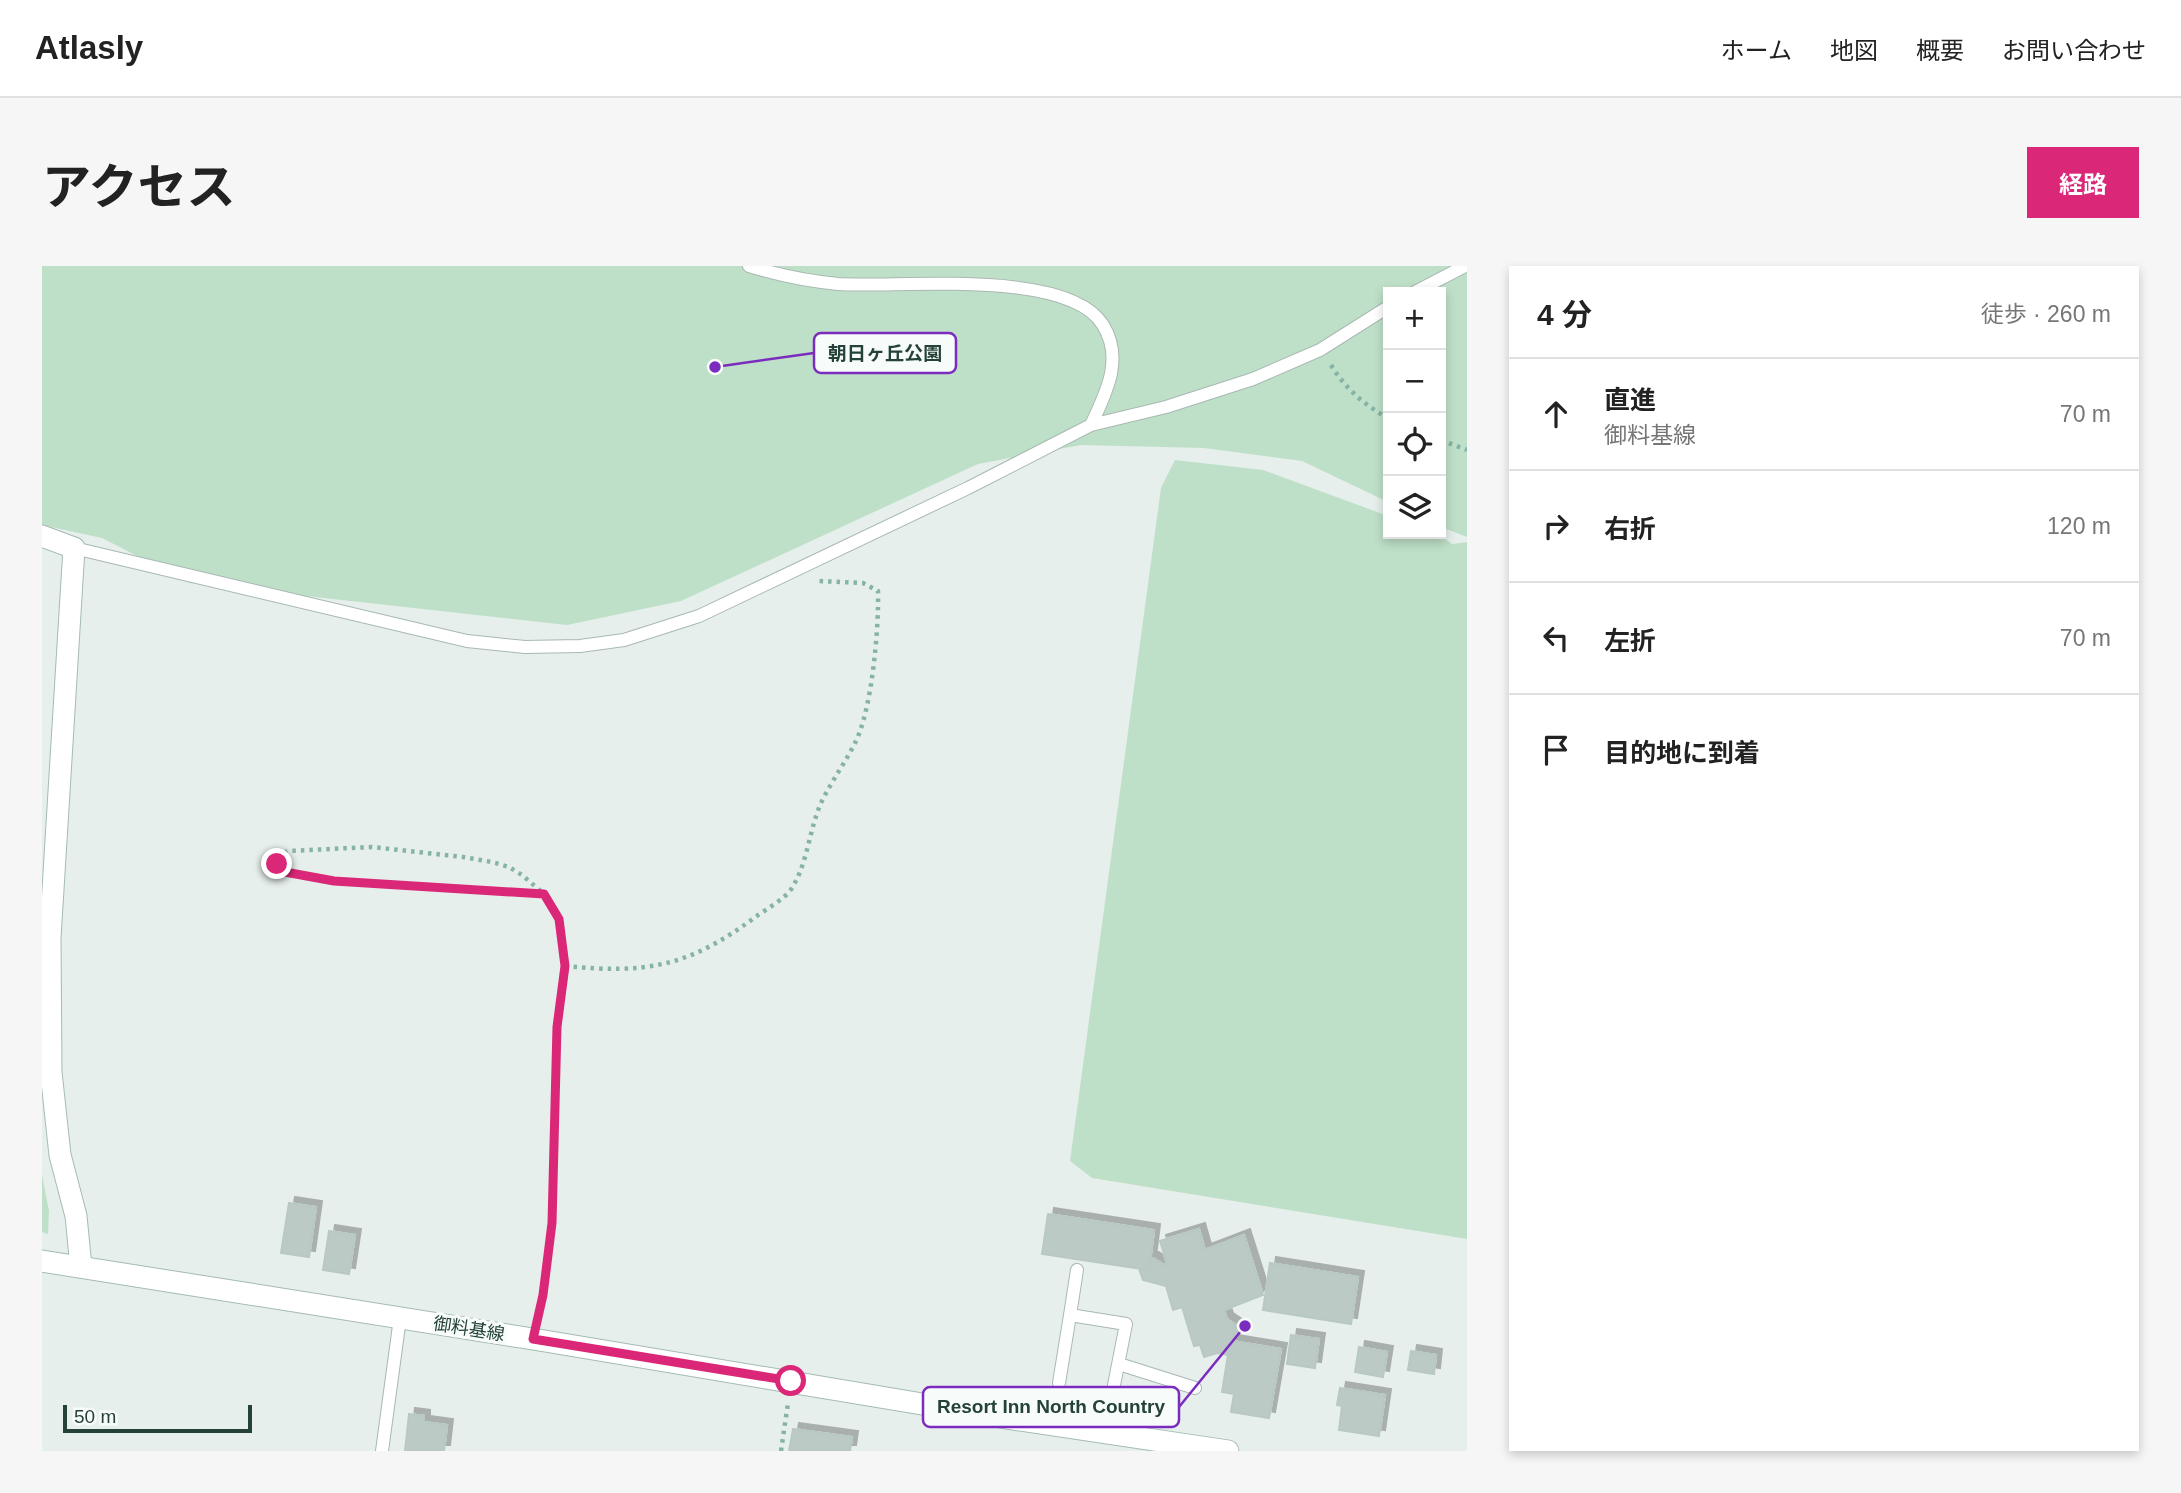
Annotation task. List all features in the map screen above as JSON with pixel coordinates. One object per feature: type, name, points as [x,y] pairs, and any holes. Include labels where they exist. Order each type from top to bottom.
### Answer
[{"type":"street","points":[[42,536],[75,548],[50,938],[51,1072],[60,1155],[76,1216],[81,1267]]},
{"type":"street","name":"御料基線","points":[[42,1261],[1006,1418],[1228,1451]]},
{"type":"lane","points":[[749,266],[782,276],[838,284],[1019,286],[1062,295],[1088,308],[1103,324],[1112,346],[1113,370],[1105,396],[1091,425]]},
{"type":"lane","points":[[1425,287],[1465,266]]},
{"type":"lane","points":[[75,548],[467,641],[525,647],[580,646],[624,640],[699,616],[779,580],[1091,425],[1166,407],[1241,383],[1320,350],[1383,310]]},
{"type":"lane","points":[[1059,1383],[1077,1270]]},
{"type":"lane","points":[[1070,1315],[1126,1324],[1105,1431]]},
{"type":"lane","points":[[383,1451],[400,1318]]},
{"type":"lane","points":[[1119,1364],[1195,1388]]},
{"type":"path","points":[[1320,350],[1343,384],[1383,415]]},
{"type":"path","points":[[1446,442],[1467,450]]},
{"type":"path","points":[[565,966],[609,970],[640,969],[671,963],[705,950],[735,932],[790,891],[800,873],[820,807],[856,741],[866,715],[879,614],[878,591],[863,583],[779,580]]},
{"type":"path","points":[[533,1339],[543,1295],[552,1223],[557,1027],[565,966],[559,919],[544,894],[509,867],[463,856],[372,847],[288,851],[278,855],[277,864],[285,872],[334,881],[544,894]]},
{"type":"path","points":[[781,1451],[791,1381]]},
{"type":"green space","points":[[42,266],[1467,266],[1467,537],[1446,529],[1446,287],[1383,287],[1383,500],[1302,461],[1204,448],[1081,445],[978,464],[681,601],[567,625],[190,583],[102,538],[42,525]]},
{"type":"green space","points":[[1175,460],[1263,470],[1383,514],[1383,539],[1446,539],[1452,544],[1467,542],[1467,1239],[1092,1178],[1070,1161],[1161,488]]},
{"type":"green space","points":[[42,1175],[49,1211],[48,1234],[42,1232]]},
{"type":"building","points":[[289,1203],[316,1207],[309,1257],[281,1253]]},
{"type":"building","points":[[1048,1214],[1154,1230],[1149,1270],[1042,1254]]},
{"type":"building","points":[[1199,1229],[1205,1250],[1244,1235],[1263,1295],[1224,1310],[1227,1319],[1239,1327],[1232,1341],[1281,1349],[1269,1418],[1231,1412],[1234,1394],[1222,1392],[1228,1355],[1217,1353],[1204,1357],[1200,1345],[1194,1346],[1182,1307],[1173,1310],[1166,1286],[1143,1280],[1139,1269],[1149,1270],[1151,1257],[1168,1267],[1160,1241]]},
{"type":"building","points":[[329,1231],[355,1235],[349,1274],[323,1270]]},
{"type":"building","points":[[1270,1263],[1358,1277],[1351,1324],[1263,1310]]},
{"type":"building","points":[[1291,1335],[1319,1339],[1315,1368],[1287,1364]]},
{"type":"building","points":[[1359,1347],[1387,1352],[1383,1377],[1355,1372]]},
{"type":"building","points":[[1411,1351],[1436,1355],[1434,1374],[1408,1370]]},
{"type":"building","points":[[1340,1388],[1385,1395],[1379,1436],[1339,1430],[1342,1406],[1337,1405]]},
{"type":"building","points":[[409,1414],[424,1416],[424,1422],[447,1425],[444,1451],[405,1451]]},
{"type":"building","points":[[793,1429],[852,1437],[850,1451],[789,1451]]},
{"type":"place","name":"朝日ヶ丘公園","points":[[715,367]]},
{"type":"place","name":"Resort Inn North Country","points":[[1245,1326]]},
{"type":"route","points":[[277,864],[285,872],[334,881],[544,894],[559,919],[565,966],[557,1027],[552,1223],[543,1295],[533,1339],[791,1381]]}]
